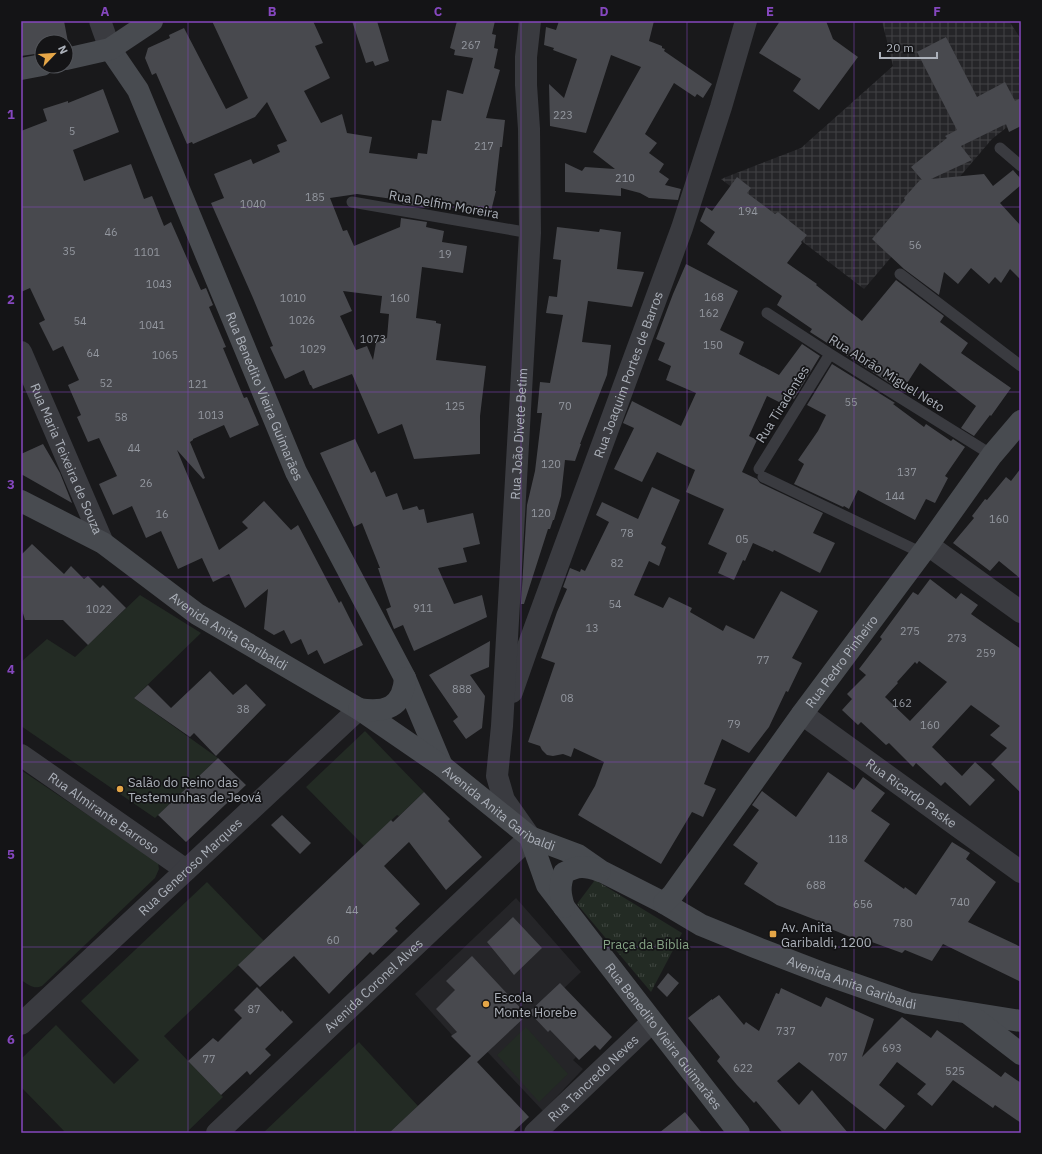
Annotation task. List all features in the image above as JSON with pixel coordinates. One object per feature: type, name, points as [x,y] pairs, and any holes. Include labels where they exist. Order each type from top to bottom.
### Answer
[{"type":"street","name":"Rua Benedito Vieira Guimarães","points":[[100,21],[110,49],[138,90],[296,472],[405,678],[442,766]]},
{"type":"street","points":[[74,58],[110,49],[152,21]]},
{"type":"street","name":"Rua João Divete Betim","points":[[530,21],[526,58],[529,129],[530,233],[502,726],[497,776],[504,800],[530,837]]},
{"type":"street","name":"Rua Joaquim Portes de Barros","points":[[502,726],[526,649],[682,228],[721,108],[746,21]]},
{"type":"street","points":[[21,69],[34,67]]},
{"type":"street","name":"Rua Maria Teixeira de Souza","points":[[21,352],[103,543]]},
{"type":"street","name":"Rua Pedro Pinheiro","points":[[664,903],[673,894],[802,714],[925,549],[992,454],[1021,420]]},
{"type":"street","name":"Avenida Anita Garibaldi","points":[[21,501],[103,543],[197,614],[359,709],[442,766],[530,837],[578,855],[601,871],[664,903],[701,925],[826,974],[908,1003],[1021,1021]]},
{"type":"street","points":[[925,549],[1021,612]]},
{"type":"street","points":[[359,709],[372,711],[384,710],[393,706],[401,698],[405,678]]},
{"type":"street","name":"Rua Generoso Marques","points":[[24,1015],[186,870],[359,709]]},
{"type":"street","name":"Rua Ricardo Paske","points":[[802,714],[1021,872]]},
{"type":"street","name":"Rua Almirante Barroso","points":[[21,755],[186,870]]},
{"type":"street","name":"Rua Benedito Vieira Guimarães","points":[[530,837],[547,885],[738,1133]]},
{"type":"street","name":"Avenida Coronel Alves","points":[[217,1133],[530,837]]},
{"type":"street","points":[[564,908],[560,896],[560,885],[564,873],[574,867],[588,867],[601,871]]},
{"type":"street","points":[[968,1013],[1021,1054]]},
{"type":"street","name":"Rua Tancredo Neves","points":[[535,1133],[652,1022]]},
{"type":"lane","points":[[1000,148],[1021,166]]},
{"type":"lane","name":"Rua Delfim Moreira","points":[[352,202],[530,233]]},
{"type":"lane","points":[[900,274],[1021,366]]},
{"type":"lane","name":"Rua Abrão Miguel Neto","points":[[767,313],[830,354],[992,454]]},
{"type":"lane","name":"Rua Tiradentes","points":[[830,354],[761,473],[925,549]]},
{"type":"shaded area","points":[[882,21],[1009,21],[1021,39],[1021,116],[992,139],[864,289],[721,179],[801,148],[893,66]]},
{"type":"shaded area","name":"Escola Monte Horebe","points":[[516,898],[581,972],[537,1014],[576,1057],[573,1060],[583,1069],[543,1111],[480,1044],[461,1045],[415,994]]},
{"type":"green space","points":[[140,595],[201,633],[134,698],[218,758],[155,818],[21,726],[21,662],[47,639],[75,657]]},
{"type":"green space","points":[[365,731],[424,792],[364,846],[306,787]]},
{"type":"green space","points":[[21,770],[158,862],[159,869],[155,878],[42,986],[39,987],[31,986],[21,980]]},
{"type":"green space","name":"Praça da Bíblia","points":[[595,880],[682,933],[651,992],[577,904]]},
{"type":"green space","points":[[207,882],[264,941],[164,1036],[223,1097],[186,1133],[62,1133],[64,1131],[21,1087],[21,1059],[56,1025],[114,1084],[139,1060],[81,1001]]},
{"type":"green space","points":[[526,1027],[568,1074],[539,1102],[497,1055]]},
{"type":"green space","points":[[359,1042],[418,1106],[389,1133],[263,1133]]},
{"type":"building","points":[[21,21],[64,21],[66,34],[34,34],[34,54],[21,56]]},
{"type":"building","points":[[212,21],[313,21],[323,43],[315,46],[330,78],[304,91],[321,123],[342,114],[347,133],[372,137],[369,153],[417,159],[418,153],[427,154],[432,120],[441,121],[447,90],[463,94],[473,58],[454,55],[455,50],[450,48],[457,21],[495,21],[492,34],[496,35],[494,48],[498,49],[494,68],[500,70],[486,118],[505,120],[502,147],[500,147],[496,191],[490,215],[430,197],[428,208],[402,204],[402,201],[400,200],[357,194],[330,198],[343,231],[347,230],[354,246],[400,227],[401,218],[427,222],[426,227],[444,231],[442,242],[467,246],[463,273],[422,267],[416,318],[436,321],[436,323],[441,324],[436,360],[486,366],[480,416],[480,454],[414,459],[402,424],[378,434],[352,374],[313,389],[304,370],[285,379],[270,347],[273,346],[253,298],[211,203],[224,198],[214,174],[251,159],[253,164],[280,152],[277,145],[287,141],[267,102],[255,117],[193,144],[192,142],[187,144],[156,73],[152,75],[145,58],[148,48],[170,38],[169,35],[184,28],[226,109],[248,98]],"holes":[[[343,291],[382,296],[380,313],[389,314],[387,338],[376,343],[373,360],[367,346],[356,350],[340,316],[352,311]]]},
{"type":"building","points":[[352,21],[377,21],[389,61],[375,66],[373,61],[366,63]]},
{"type":"building","points":[[559,21],[654,21],[649,41],[662,46],[662,48],[665,49],[664,51],[712,84],[703,98],[697,94],[695,97],[674,83],[645,134],[657,143],[649,153],[664,164],[659,172],[669,179],[665,185],[681,189],[678,200],[649,198],[640,193],[621,188],[621,196],[565,192],[565,163],[582,171],[585,167],[615,169],[593,152],[641,67],[611,55],[586,133],[550,126],[549,84],[564,98],[577,59],[544,45],[546,27],[556,30]]},
{"type":"building","points":[[780,21],[826,21],[833,39],[858,57],[819,110],[793,91],[801,79],[759,53]]},
{"type":"building","points":[[946,37],[977,97],[1005,82],[1015,101],[1021,98],[1021,126],[1009,132],[1006,124],[961,146],[972,160],[931,179],[984,174],[993,186],[1013,170],[1021,179],[1021,185],[1000,203],[1021,226],[1021,280],[1010,269],[1001,283],[995,277],[989,284],[971,268],[958,284],[944,272],[939,295],[904,269],[872,239],[905,200],[904,198],[920,180],[922,180],[911,167],[947,138],[945,136],[957,130],[917,52]]},
{"type":"building","points":[[103,89],[119,132],[73,150],[84,181],[131,164],[144,199],[152,196],[164,226],[171,222],[201,290],[206,288],[213,305],[209,307],[226,347],[223,348],[244,398],[247,397],[259,425],[230,438],[224,425],[193,439],[190,442],[205,478],[203,479],[177,450],[219,550],[248,528],[242,522],[264,501],[291,530],[298,525],[339,603],[341,601],[363,645],[324,664],[317,650],[308,655],[301,639],[291,644],[284,630],[274,635],[264,629],[268,589],[245,608],[229,574],[213,582],[202,558],[178,569],[161,531],[146,538],[132,506],[113,515],[99,484],[117,476],[99,438],[88,442],[77,417],[81,415],[68,385],[79,380],[63,346],[53,351],[39,323],[45,320],[30,288],[21,292],[21,131],[47,121],[43,109],[68,101],[68,103]]},
{"type":"building","points":[[737,177],[751,188],[747,193],[775,214],[778,212],[807,235],[787,263],[817,284],[816,285],[862,321],[896,280],[944,316],[940,322],[968,343],[961,353],[1011,388],[991,416],[990,415],[974,436],[961,428],[976,406],[920,363],[902,391],[810,332],[812,329],[777,305],[782,296],[707,244],[715,232],[700,221],[706,207],[712,211]]},
{"type":"building","points":[[557,227],[599,232],[600,229],[621,232],[617,269],[644,272],[632,307],[588,301],[582,342],[611,345],[607,375],[580,444],[575,461],[565,460],[561,496],[554,520],[550,529],[548,529],[524,604],[521,604],[527,505],[535,471],[542,413],[537,413],[540,382],[550,383],[563,315],[546,313],[549,296],[557,297],[561,260],[553,259]]},
{"type":"building","points":[[686,264],[738,291],[720,330],[744,342],[739,354],[779,375],[802,344],[820,356],[794,399],[791,398],[787,406],[767,396],[749,436],[757,440],[742,472],[757,479],[760,483],[823,513],[813,533],[835,543],[820,573],[774,550],[773,552],[753,543],[734,580],[718,573],[727,553],[708,544],[724,509],[686,492],[695,470],[657,452],[642,482],[614,469],[634,428],[623,423],[632,401],[681,426],[696,393],[666,380],[671,366],[658,360],[665,343],[656,339]]},
{"type":"building","points":[[832,364],[895,403],[893,404],[924,427],[926,424],[951,441],[953,439],[965,447],[945,476],[948,478],[935,503],[926,499],[915,520],[858,490],[849,509],[794,484],[804,464],[798,460],[818,431],[826,415],[807,405]]},
{"type":"building","points":[[355,439],[371,473],[375,471],[386,497],[397,493],[403,510],[417,506],[419,510],[424,509],[427,523],[473,513],[480,544],[463,548],[467,562],[438,568],[454,604],[482,595],[487,617],[414,651],[403,625],[394,629],[386,609],[391,607],[378,568],[380,568],[362,523],[354,527],[320,453]]},
{"type":"building","points":[[43,444],[60,473],[72,503],[21,474],[21,454]]},
{"type":"building","points":[[1021,468],[1021,579],[999,561],[990,571],[953,543],[974,518],[972,516],[985,499],[987,500],[1006,477],[1011,481]]},
{"type":"building","points":[[652,487],[680,500],[661,544],[666,547],[659,566],[649,561],[634,595],[663,608],[669,597],[692,608],[690,612],[723,631],[726,625],[754,639],[781,591],[818,611],[792,658],[802,663],[788,692],[786,691],[769,727],[749,753],[722,739],[704,784],[716,789],[703,817],[692,812],[661,864],[578,815],[595,786],[604,762],[574,748],[571,757],[563,754],[553,756],[547,755],[540,746],[528,742],[555,663],[541,658],[557,612],[567,589],[563,587],[570,568],[580,572],[581,569],[585,571],[609,522],[596,515],[602,502],[638,519]]},
{"type":"building","points":[[32,544],[64,574],[71,566],[84,579],[88,576],[100,588],[103,585],[126,608],[88,645],[63,620],[25,620],[21,607],[21,555]]},
{"type":"building","points":[[930,579],[956,599],[961,593],[978,605],[971,614],[1021,649],[1021,793],[991,764],[1007,748],[990,735],[1000,726],[971,705],[932,747],[962,776],[975,762],[995,780],[970,806],[945,782],[941,786],[916,763],[913,767],[889,743],[886,745],[861,722],[858,725],[842,710],[852,699],[847,694],[866,675],[859,669],[882,639],[880,637],[913,592],[918,595]],"holes":[[[919,661],[947,682],[910,721],[885,697],[915,662],[917,664]]]},
{"type":"building","points":[[490,641],[489,667],[470,675],[485,696],[482,728],[466,739],[453,721],[458,717],[429,675]]},
{"type":"building","points":[[210,671],[233,695],[246,684],[266,705],[216,756],[194,733],[190,737],[134,698],[148,685],[171,708]]},
{"type":"building","points":[[218,758],[246,785],[186,842],[158,815]]},
{"type":"building","points":[[828,772],[854,790],[863,777],[885,793],[871,811],[890,824],[864,861],[904,889],[905,887],[916,895],[952,842],[970,853],[966,859],[996,882],[968,922],[1021,947],[1021,982],[943,944],[932,961],[905,950],[902,953],[869,941],[867,944],[819,924],[821,922],[777,905],[744,884],[758,863],[733,845],[759,810],[752,805],[762,791],[796,817]]},
{"type":"building","points":[[424,792],[450,819],[448,821],[482,857],[446,890],[409,842],[384,866],[420,904],[395,928],[398,931],[373,955],[370,952],[329,994],[294,956],[260,987],[238,965],[391,820],[393,822]]},
{"type":"building","points":[[282,815],[311,843],[300,854],[271,825]]},
{"type":"building","points":[[513,917],[542,948],[514,975],[487,942]]},
{"type":"building","points":[[472,956],[527,1015],[477,1062],[529,1117],[512,1133],[389,1133],[471,1056],[451,1036],[457,1032],[436,1009],[455,990],[446,981]]},
{"type":"building","points":[[668,973],[679,983],[667,997],[657,987]]},
{"type":"building","points":[[560,983],[612,1037],[600,1050],[595,1045],[579,1060],[550,1030],[548,1032],[529,1012]]},
{"type":"building","points":[[257,987],[293,1022],[265,1049],[271,1055],[250,1075],[247,1071],[221,1095],[188,1061],[213,1038],[218,1042],[242,1018],[234,1010]]},
{"type":"building","points":[[781,988],[821,1007],[826,997],[874,1019],[862,1057],[902,1017],[931,1038],[937,1030],[1001,1077],[1005,1072],[1021,1083],[1021,1123],[995,1105],[993,1108],[953,1080],[932,1106],[917,1094],[926,1084],[897,1062],[879,1085],[905,1106],[885,1130],[799,1062],[777,1081],[799,1105],[812,1090],[848,1133],[783,1133],[756,1101],[754,1103],[717,1061],[720,1057],[688,1018],[719,995],[744,1025],[746,1022],[759,1031],[776,993],[779,994]]},
{"type":"building","points":[[685,1112],[702,1133],[659,1133]]},
{"type":"place","name":"Salão do Reino das Testemunhas de Jeová","points":[[120,789]]},
{"type":"place","name":"Av. Anita Garibaldi, 1200","points":[[773,934]]},
{"type":"place","name":"Escola Monte Horebe","points":[[486,1004]]}]
